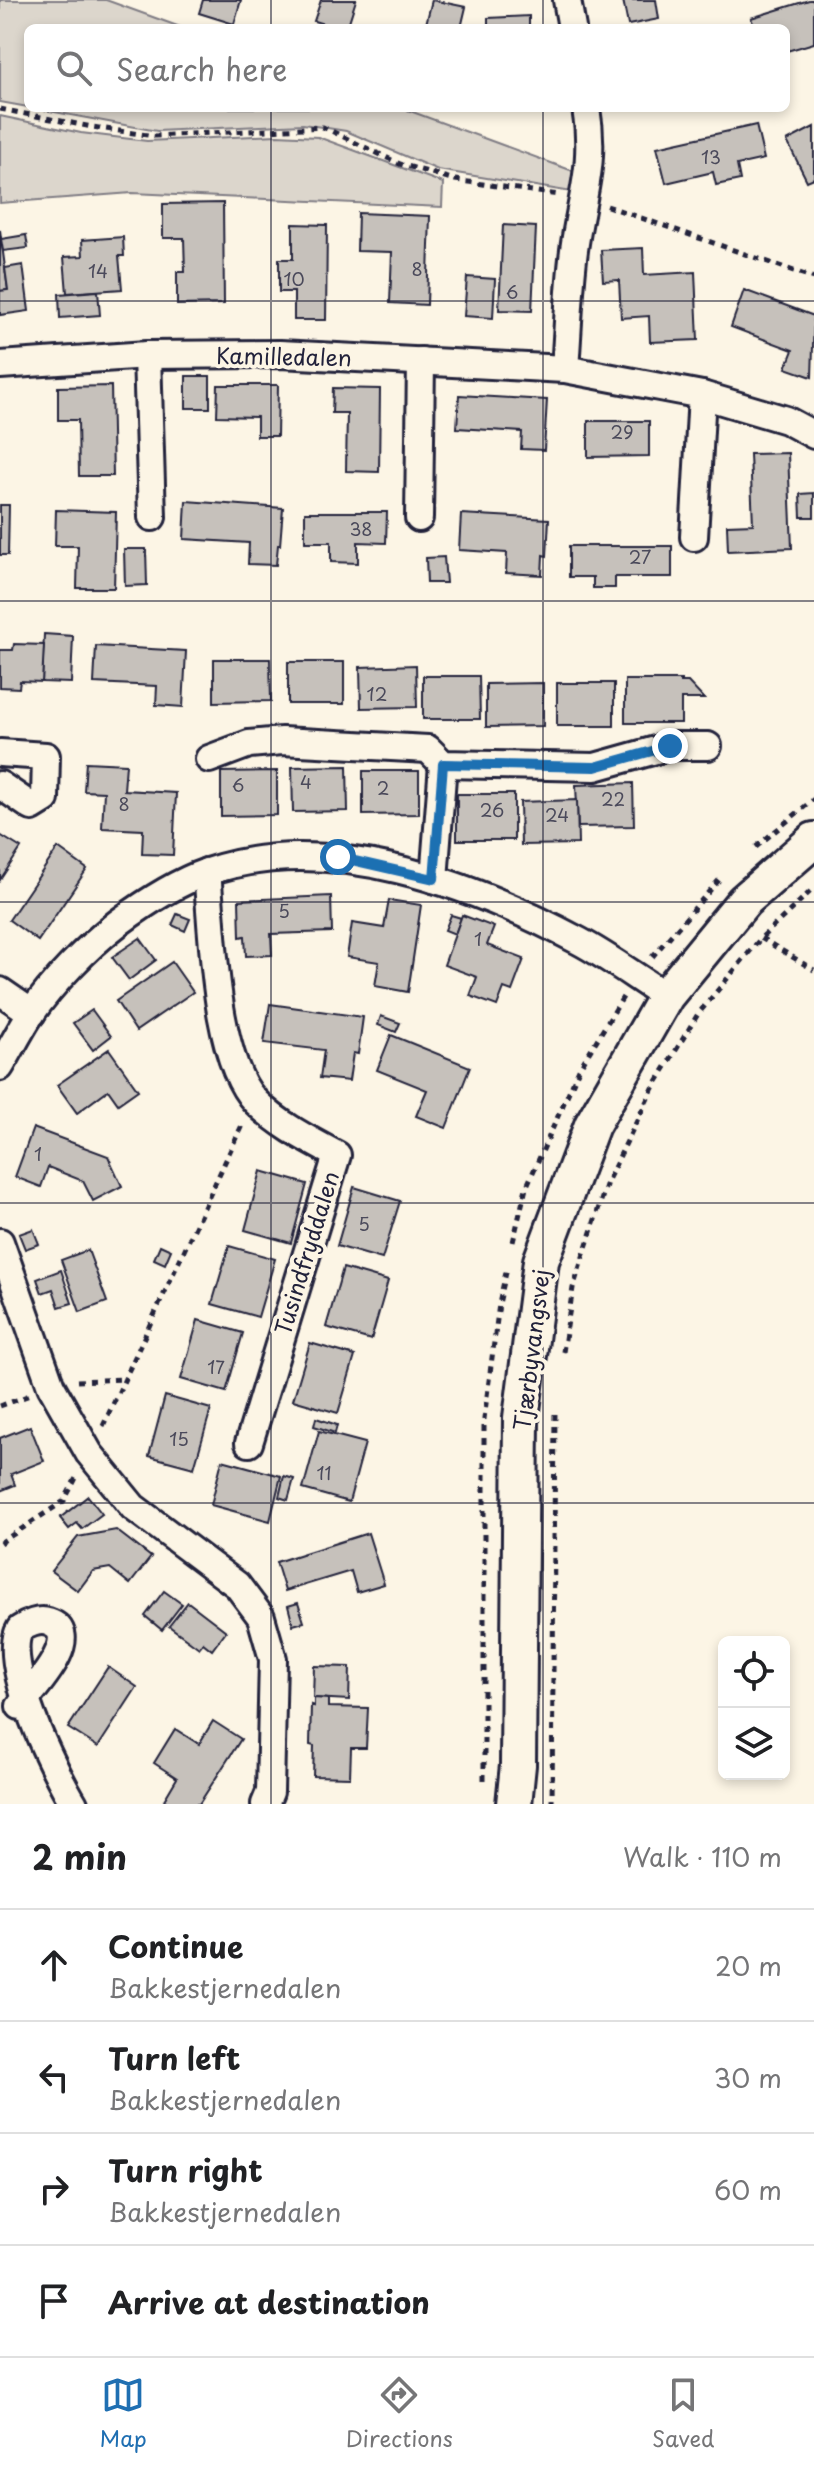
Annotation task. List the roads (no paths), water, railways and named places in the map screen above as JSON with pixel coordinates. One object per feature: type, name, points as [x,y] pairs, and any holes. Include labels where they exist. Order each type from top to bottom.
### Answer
[{"type":"street","points":[[567,0],[571,24]]},
{"type":"street","points":[[565,369],[574,249],[590,173],[587,112]]},
{"type":"street","name":"Kamilledalen","points":[[0,365],[147,355],[280,354],[565,369],[702,395],[786,420],[814,435]]},
{"type":"street","points":[[147,355],[152,517]]},
{"type":"street","points":[[419,518],[421,361]]},
{"type":"street","points":[[694,537],[702,395]]},
{"type":"street","points":[[209,759],[249,744],[282,741],[428,749],[443,764],[595,767],[670,746],[708,746]]},
{"type":"street","points":[[0,753],[46,756],[45,799],[32,807],[0,785]]},
{"type":"street","points":[[434,879],[443,764]]},
{"type":"street","name":"Tjærbyvangsvej","points":[[514,1804],[518,1765],[521,1418],[541,1261],[592,1125],[666,996],[744,901],[814,840]]},
{"type":"street","points":[[0,1067],[32,1013],[91,944],[146,902],[207,872],[274,857],[338,857],[434,879],[511,908],[580,941],[666,996]]},
{"type":"street","name":"Tusindfryddalen","points":[[207,872],[222,1022],[231,1062],[254,1100],[292,1130],[337,1155],[249,1443]]},
{"type":"street","points":[[0,991],[32,1013]]},
{"type":"street","points":[[0,1242],[51,1386],[89,1453],[133,1507],[237,1585],[261,1617],[273,1659],[270,1792],[265,1804]]},
{"type":"street","points":[[20,1706],[32,1735],[74,1804]]}]
